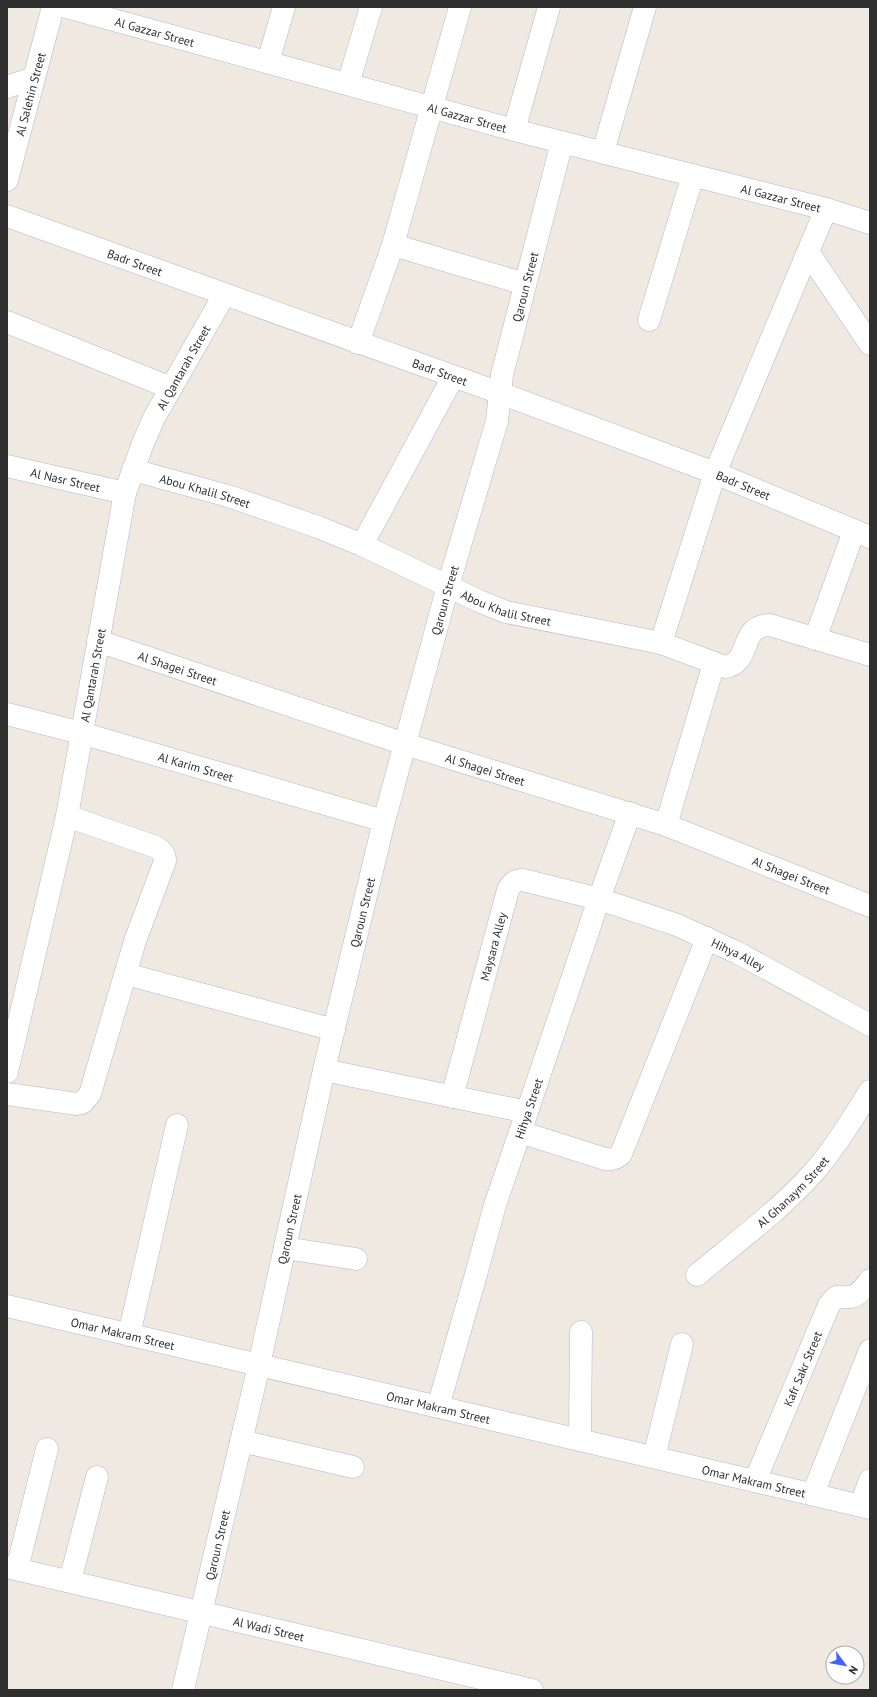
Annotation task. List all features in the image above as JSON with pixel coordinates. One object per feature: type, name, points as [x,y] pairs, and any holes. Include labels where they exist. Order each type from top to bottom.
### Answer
[{"type":"street","name":"Al Salehin Street","points":[[7,180],[53,7]]},
{"type":"street","name":"Al Gazzar Street","points":[[66,7],[514,130],[693,175],[870,223]]},
{"type":"street","points":[[268,62],[284,7]]},
{"type":"street","points":[[348,84],[371,7]]},
{"type":"street","points":[[358,343],[393,245],[460,7]]},
{"type":"street","points":[[514,130],[549,7]]},
{"type":"street","points":[[603,152],[645,7]]},
{"type":"street","points":[[7,87],[34,78]]},
{"type":"street","name":"Qaroun Street","points":[[183,1690],[259,1365],[324,1070],[384,821],[448,586],[498,421],[502,375],[562,142]]},
{"type":"street","points":[[649,320],[693,175]]},
{"type":"street","points":[[661,643],[715,472],[826,210]]},
{"type":"street","name":"Badr Street","points":[[7,216],[715,472],[862,534]]},
{"type":"street","points":[[393,245],[525,284]]},
{"type":"street","points":[[808,252],[870,344]]},
{"type":"street","name":"Al Qantarah Street","points":[[7,1072],[67,816],[125,493],[154,418],[224,295]]},
{"type":"street","points":[[7,322],[171,388]]},
{"type":"street","points":[[362,544],[453,377]]},
{"type":"street","name":"Al Nasr Street","points":[[7,466],[125,493]]},
{"type":"street","name":"Abou Khalil Street","points":[[133,470],[228,496],[318,527],[362,544],[491,607],[506,612],[661,643],[725,667],[732,666],[738,662],[751,634],[756,627],[762,625],[770,625],[870,655]]},
{"type":"street","points":[[815,639],[862,534]]},
{"type":"street","name":"Al Shagei Street","points":[[98,641],[405,744],[666,825],[870,906]]},
{"type":"street","points":[[666,825],[714,663]]},
{"type":"street","name":"Al Karim Street","points":[[7,714],[81,733],[384,821]]},
{"type":"street","name":"Hihya Street","points":[[438,1407],[495,1205],[599,899],[630,813]]},
{"type":"street","points":[[7,1094],[77,1104],[87,1099],[90,1094],[136,941],[165,861],[165,855],[156,847],[67,816]]},
{"type":"street","name":"Maysara Alley","points":[[452,1096],[508,890],[511,885],[516,880],[523,880],[599,899]]},
{"type":"street","name":"Hihya Alley","points":[[599,899],[677,925],[738,952],[870,1026]]},
{"type":"street","points":[[520,1132],[606,1159],[611,1160],[617,1158],[621,1154],[707,938]]},
{"type":"street","points":[[126,974],[334,1030]]},
{"type":"street","points":[[324,1070],[527,1112]]},
{"type":"street","name":"Al Ghanaym Street","points":[[697,1276],[791,1195],[813,1173],[833,1148],[870,1091]]},
{"type":"street","points":[[129,1335],[177,1125]]},
{"type":"street","points":[[285,1248],[356,1259]]},
{"type":"street","name":"Kafr Sakr Street","points":[[755,1481],[829,1305],[834,1298],[840,1295],[851,1297],[859,1293],[870,1280]]},
{"type":"street","name":"Omar Makram Street","points":[[7,1306],[866,1507]]},
{"type":"street","points":[[580,1439],[581,1332]]},
{"type":"street","points":[[654,1458],[682,1344]]},
{"type":"street","points":[[813,1494],[870,1350]]},
{"type":"street","points":[[241,1441],[353,1467]]},
{"type":"street","points":[[12,1568],[47,1449]]},
{"type":"street","points":[[70,1581],[97,1477]]},
{"type":"street","points":[[866,1507],[870,1480]]},
{"type":"street","name":"Al Wadi Street","points":[[12,1568],[532,1690]]}]
